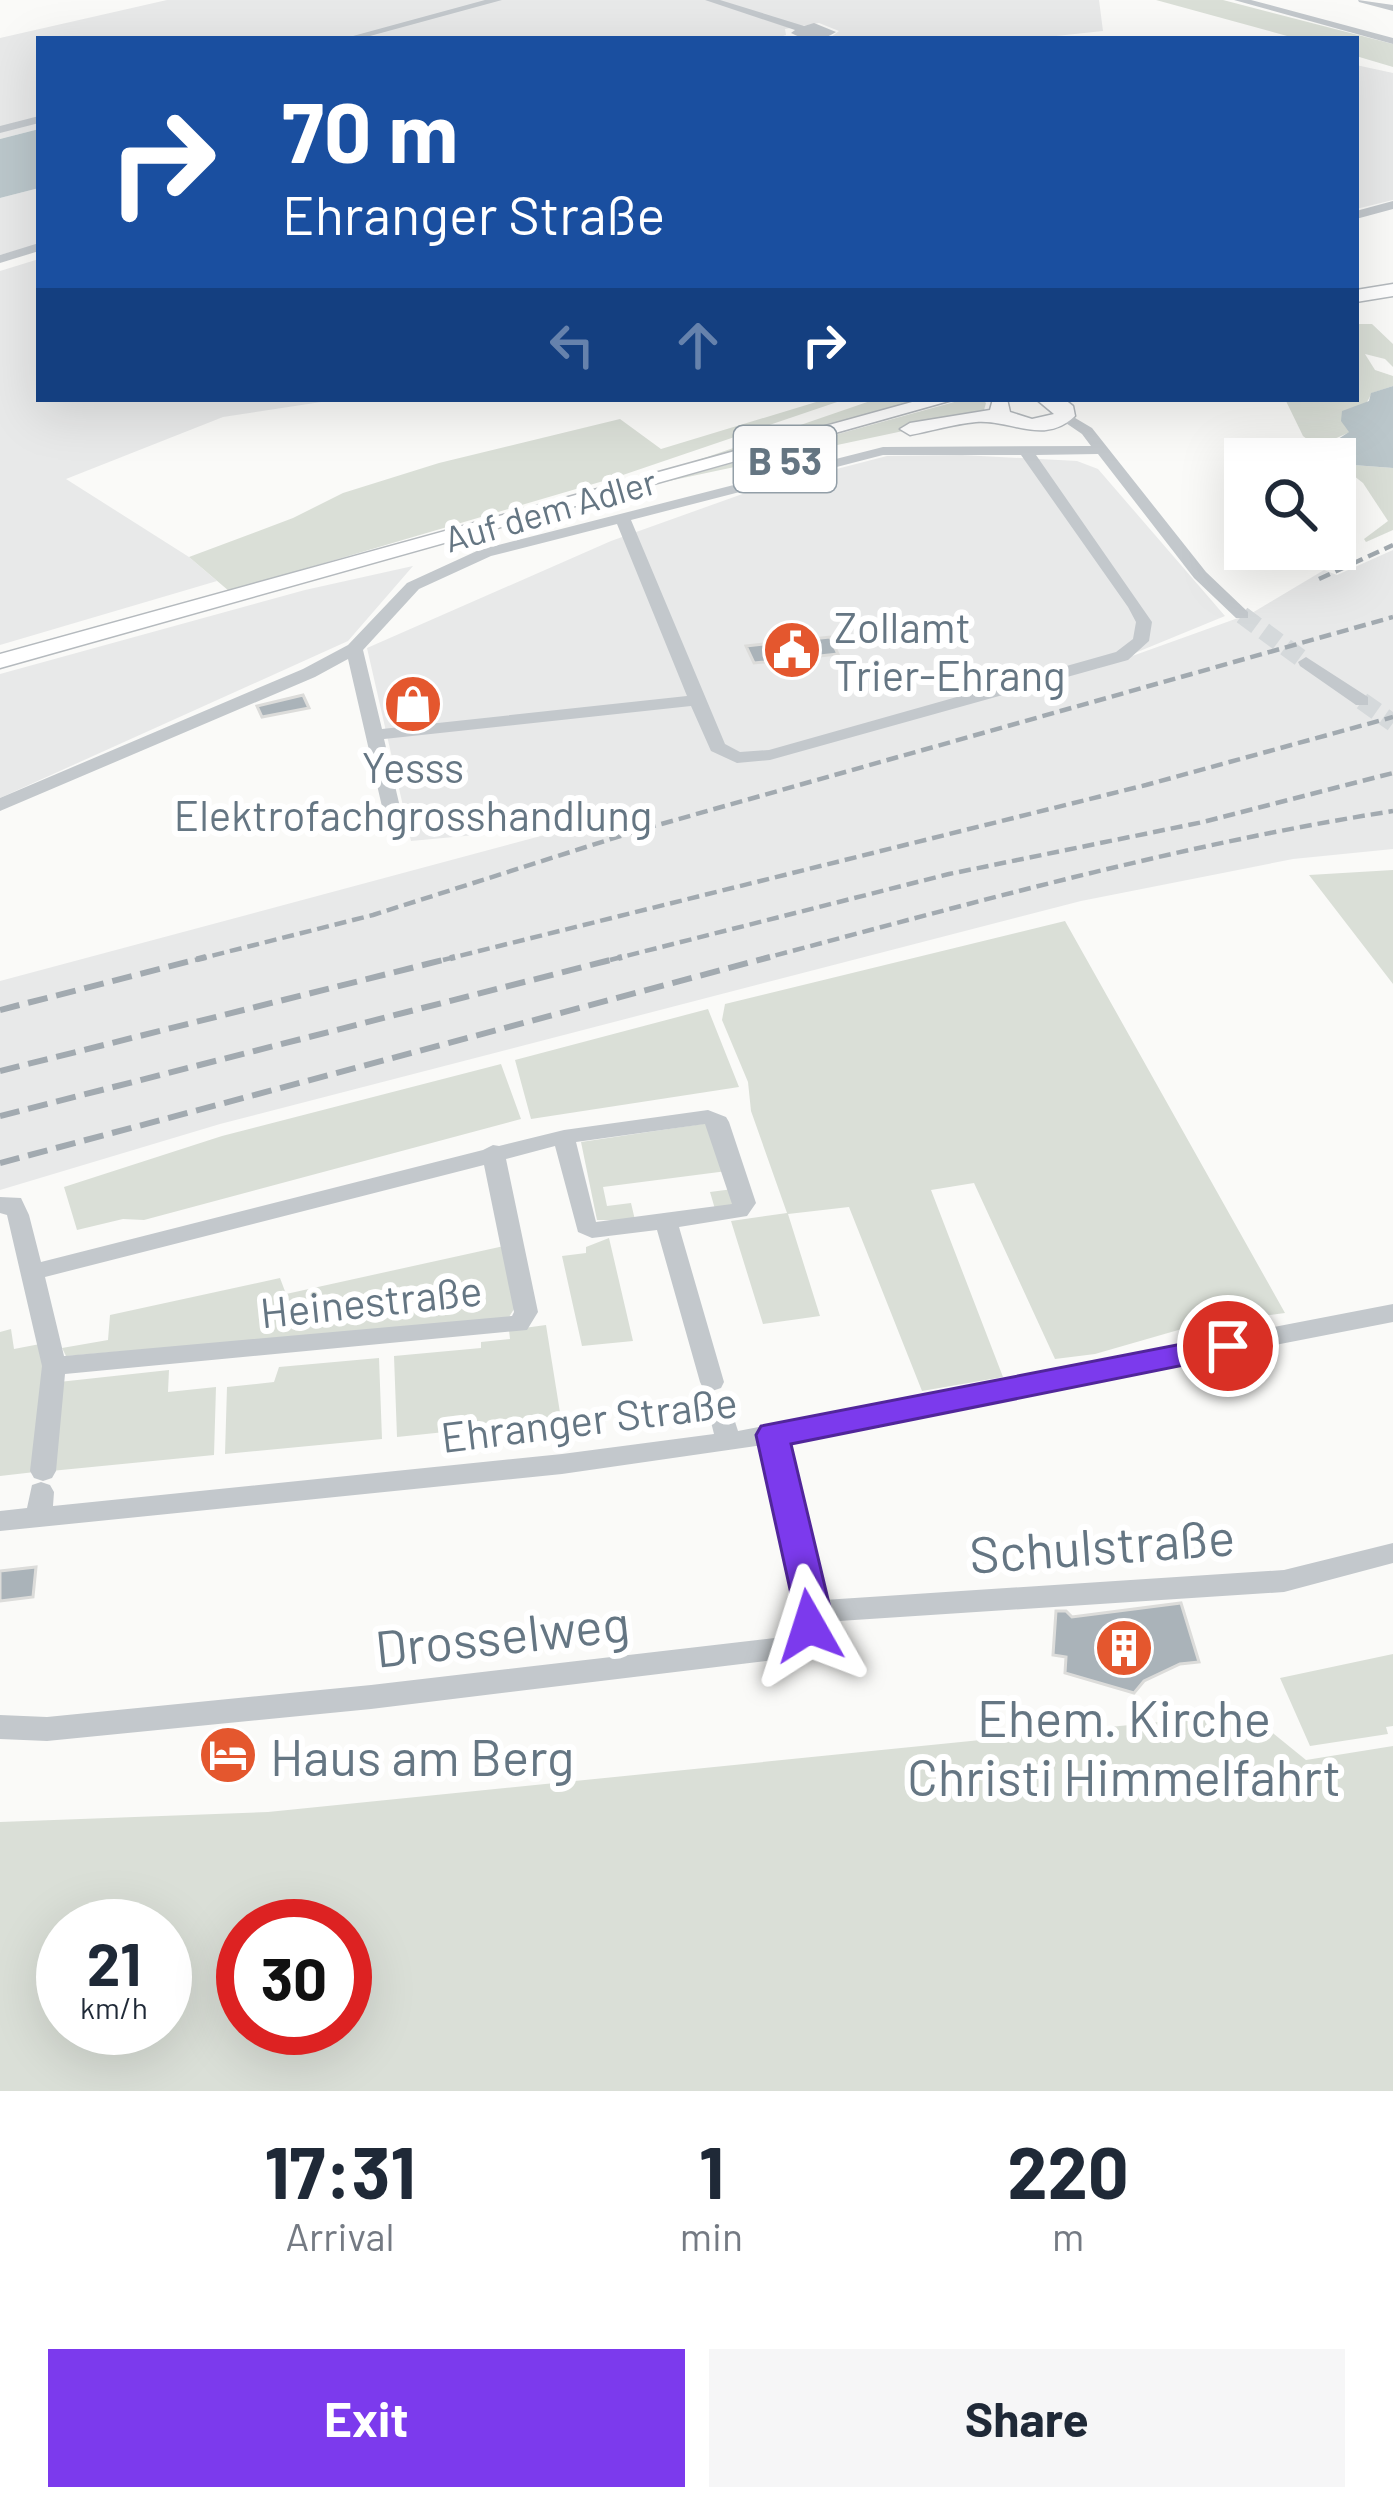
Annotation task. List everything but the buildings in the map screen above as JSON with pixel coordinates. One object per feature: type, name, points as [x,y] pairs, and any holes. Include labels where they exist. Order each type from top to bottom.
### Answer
[{"type":"main road","points":[[1359,296],[1393,290]]},
{"type":"main road","name":"B 53","points":[[591,497],[860,402]]},
{"type":"main road","name":"B 53","points":[[0,661],[935,402]]},
{"type":"main road","name":"B 53","points":[[565,504],[663,488],[988,415],[1004,405],[1028,425],[1058,409]]},
{"type":"street","points":[[359,36],[497,0]]},
{"type":"street","points":[[710,0],[799,34]]},
{"type":"street","points":[[1240,0],[1393,41]]},
{"type":"street","points":[[1253,4],[1268,0]]},
{"type":"street","points":[[1363,0],[1393,8]]},
{"type":"street","points":[[0,130],[36,120]]},
{"type":"street","points":[[1359,213],[1392,206]]},
{"type":"street","points":[[0,259],[36,248]]},
{"type":"street","points":[[1058,409],[1102,450],[1200,574],[1242,615]]},
{"type":"street","name":"Auf dem Adler","points":[[0,805],[309,673],[354,649],[412,586],[450,566],[883,451],[1102,450]]},
{"type":"street","points":[[622,518],[717,747],[737,758],[754,758],[1122,656],[1142,641],[1144,622],[1026,451]]},
{"type":"street","points":[[354,649],[398,837]]},
{"type":"street","points":[[1306,662],[1362,701]]},
{"type":"street","points":[[375,735],[697,700]]},
{"type":"street","points":[[32,1272],[493,1152],[564,1137],[708,1117],[718,1122],[745,1203],[739,1211],[592,1230],[586,1226],[564,1137]]},
{"type":"street","name":"Heinestraße","points":[[54,1366],[519,1324],[526,1312],[493,1152]]},
{"type":"street","points":[[7,1204],[32,1272],[54,1366],[41,1493]]},
{"type":"street","points":[[666,1221],[712,1382]]},
{"type":"street","name":"Ehranger Straße","points":[[0,1521],[41,1493],[562,1464],[730,1442],[1393,1313]]},
{"type":"street","points":[[720,1410],[730,1442]]},
{"type":"street","points":[[773,1435],[813,1612]]},
{"type":"street","name":"Schulstraße","points":[[813,1612],[1284,1581],[1393,1553]]},
{"type":"street","name":"Drosselweg","points":[[0,1727],[46,1729],[760,1654],[790,1647],[809,1626],[813,1612]]},
{"type":"shaded area","points":[[167,0],[1099,0],[1103,31],[1056,36],[832,36],[839,31],[819,23],[785,29],[783,36],[36,36],[36,130],[0,139],[0,38]]},
{"type":"shaded area","points":[[1156,0],[1223,0],[1393,44],[1393,67],[1359,57],[1359,36],[1287,36]]},
{"type":"shaded area","points":[[1359,66],[1393,73],[1393,200],[1359,208]]},
{"type":"shaded area","points":[[36,130],[36,189],[0,198],[0,139]]},
{"type":"shaded area","points":[[36,189],[36,245],[0,255],[0,198]]},
{"type":"shaded area","points":[[36,260],[36,402],[321,402],[223,417],[66,479],[189,557],[217,581],[0,645],[0,271]]},
{"type":"shaded area","points":[[1359,324],[1372,324],[1393,344],[1393,367],[1385,359],[1365,354],[1375,370],[1393,376],[1393,386],[1372,393],[1350,432],[1336,438],[1306,438],[1286,402],[1359,402]]},
{"type":"shaded area","points":[[1393,386],[1393,468],[1356,465],[1356,438],[1340,438],[1349,432],[1341,421],[1342,411],[1369,401],[1371,393]]},
{"type":"shaded area","points":[[816,402],[837,402],[617,477],[229,591],[189,557],[293,518],[343,493],[439,463],[620,419],[661,449]]},
{"type":"shaded area","points":[[867,402],[917,402],[675,468]]},
{"type":"shaded area","points":[[954,402],[986,403],[983,414],[664,482]]},
{"type":"shaded area","points":[[887,456],[1077,461],[1098,469],[1225,616],[1096,669],[1252,613],[1324,570],[1337,575],[1356,570],[1393,550],[1393,849],[1293,859],[1081,901],[220,1124],[0,1190],[0,981],[582,825],[411,841],[367,648],[611,541],[748,492]]},
{"type":"shaded area","points":[[1356,465],[1393,468],[1393,530],[1366,542],[1388,521],[1356,478]]},
{"type":"shaded area","points":[[413,566],[348,641],[0,798],[0,674],[305,590]]},
{"type":"shaded area","points":[[1393,870],[1393,984],[1309,875]]},
{"type":"shaded area","points":[[1065,921],[1285,1313],[1227,1316],[1095,1354],[1055,1359],[974,1183],[931,1190],[1003,1377],[922,1391],[849,1207],[788,1214],[820,1316],[763,1324],[731,1221],[787,1213],[751,1111],[748,1082],[722,1020],[725,1004]]},
{"type":"shaded area","points":[[708,1009],[739,1087],[531,1119],[515,1060]]},
{"type":"shaded area","points":[[501,1064],[521,1119],[144,1220],[123,1219],[77,1230],[64,1187],[222,1136]]},
{"type":"shaded area","points":[[709,1123],[738,1198],[733,1207],[715,1209],[710,1192],[733,1189],[727,1171],[603,1187],[607,1206],[631,1203],[635,1220],[597,1220],[581,1142]]},
{"type":"shaded area","points":[[609,1238],[633,1341],[582,1346],[562,1256],[586,1253],[586,1247]]},
{"type":"shaded area","points":[[504,1246],[516,1306],[507,1320],[66,1356],[62,1348],[108,1340],[110,1315],[280,1278],[286,1294]]},
{"type":"shaded area","points":[[546,1325],[562,1425],[397,1437],[394,1356],[481,1348],[481,1342],[510,1339],[509,1330]]},
{"type":"shaded area","points":[[11,1329],[14,1349],[40,1344],[46,1375],[35,1472],[0,1476],[0,1332]]},
{"type":"shaded area","points":[[379,1358],[382,1439],[225,1454],[227,1387],[274,1382],[279,1367]]},
{"type":"shaded area","points":[[169,1370],[168,1392],[216,1387],[214,1455],[51,1471],[59,1382]]},
{"type":"shaded area","points":[[1393,1654],[1393,1726],[1386,1727],[1388,1734],[1310,1746],[1280,1678]]},
{"type":"shaded area","points":[[1248,1713],[1306,1760],[1393,1746],[1393,2091],[0,2091],[0,1822],[268,1812]]},
{"type":"tunnel","points":[[1242,615],[1306,662]]},
{"type":"tunnel","points":[[1362,701],[1393,723]]},
{"type":"railway","points":[[1319,579],[1393,545]]},
{"type":"railway","points":[[195,960],[373,915],[633,832],[1393,617]]},
{"type":"railway","points":[[447,959],[1146,785],[1393,717]]},
{"type":"railway","points":[[610,960],[949,874],[1203,822],[1393,773]]},
{"type":"railway","points":[[758,960],[1153,858],[1393,811]]},
{"type":"railway","points":[[0,1010],[206,957]]},
{"type":"railway","points":[[447,959],[455,957]]},
{"type":"railway","points":[[0,1116],[622,957]]},
{"type":"railway","points":[[0,1163],[770,957]]},
{"type":"railway","points":[[0,1071],[447,959]]},
{"type":"railway","points":[[443,960],[447,959]]},
{"type":"place","name":"Zollamt Trier-Ehrang","points":[[792,650]]},
{"type":"place","name":"Yesss Elektrofachgrosshandlung","points":[[413,704]]},
{"type":"place","name":"Ehem. Kirche Christi Himmelfahrt","points":[[1124,1648]]},
{"type":"place","name":"Haus am Berg","points":[[228,1755]]},
{"type":"route","points":[[809,1626],[813,1612],[773,1435],[1228,1346]]}]
